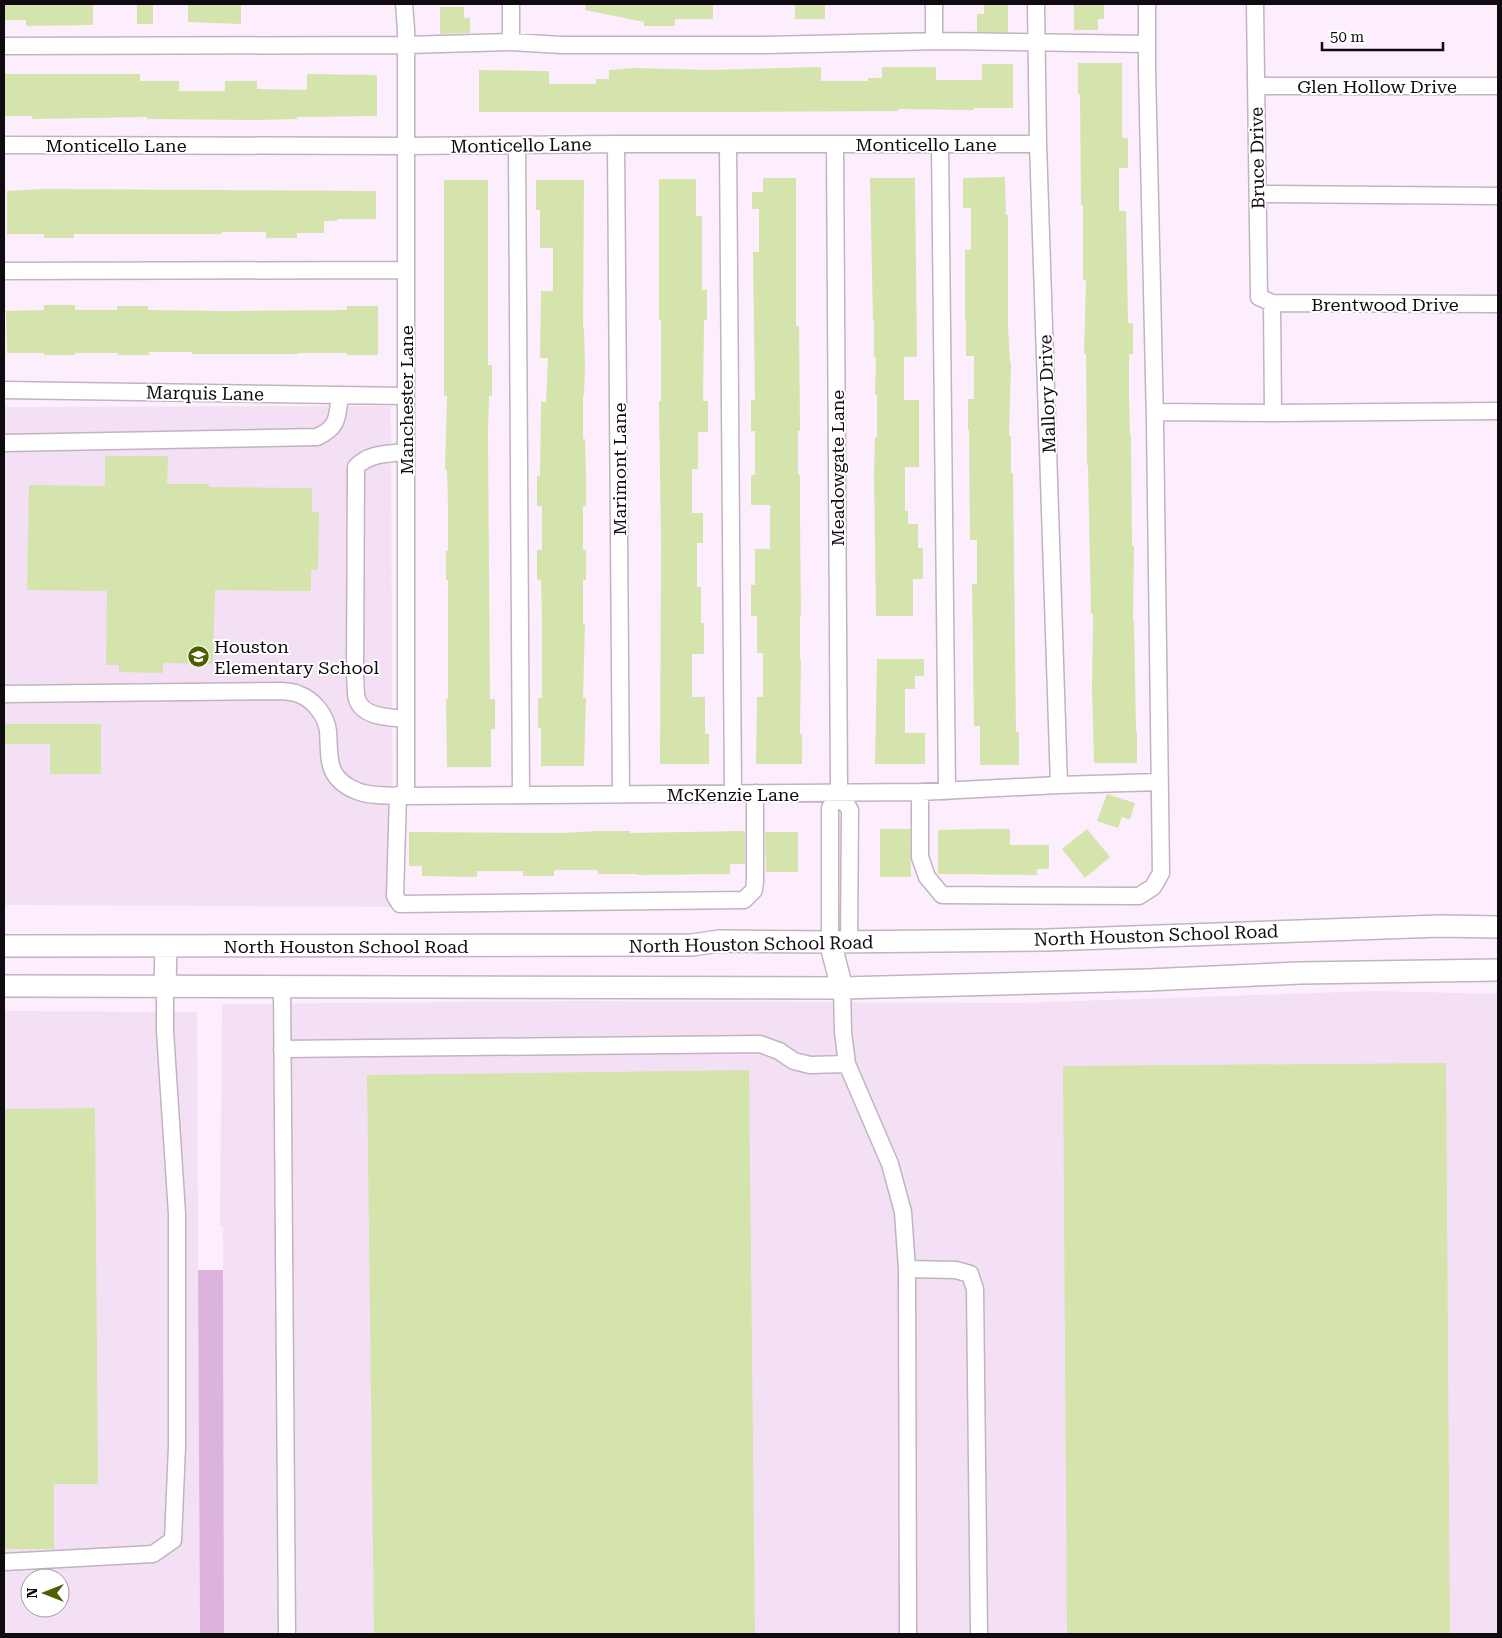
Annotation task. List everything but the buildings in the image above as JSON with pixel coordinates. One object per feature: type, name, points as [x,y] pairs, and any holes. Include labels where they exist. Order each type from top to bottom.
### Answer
[{"type":"main road","name":"North Houston School Road","points":[[4,946],[692,945],[719,941],[1047,940],[1440,926],[1498,927]]},
{"type":"main road","points":[[840,942],[842,988]]},
{"type":"main road","points":[[165,986],[166,946]]},
{"type":"main road","points":[[4,986],[842,988],[1148,980],[1300,973],[1498,970]]},
{"type":"street","name":"Manchester Lane","points":[[404,4],[406,45],[406,719],[395,896],[400,904],[744,900],[754,890],[755,881],[755,793]]},
{"type":"street","points":[[511,4],[512,42]]},
{"type":"street","points":[[934,4],[934,41]]},
{"type":"street","name":"Mallory Drive","points":[[1036,4],[1038,144],[1059,785]]},
{"type":"street","points":[[920,792],[920,857],[927,877],[942,895],[1139,896],[1153,887],[1161,873],[1147,4]]},
{"type":"street","name":"Bruce Drive","points":[[1255,4],[1259,297],[1272,303]]},
{"type":"street","points":[[4,46],[406,45],[512,42],[765,45],[934,41],[1147,44]]},
{"type":"street","name":"Glen Hollow Drive","points":[[1257,86],[1498,86]]},
{"type":"street","name":"Marimont Lane","points":[[616,144],[621,794]]},
{"type":"street","points":[[728,144],[732,793]]},
{"type":"street","name":"Meadowgate Lane","points":[[835,144],[839,793],[850,810],[840,942]]},
{"type":"street","points":[[940,144],[947,791]]},
{"type":"street","name":"Monticello Lane","points":[[4,145],[1038,144]]},
{"type":"street","points":[[517,145],[521,795]]},
{"type":"street","points":[[1258,194],[1498,196]]},
{"type":"street","points":[[4,271],[406,270]]},
{"type":"street","points":[[1272,303],[1272,413]]},
{"type":"street","name":"Brentwood Drive","points":[[1272,303],[1498,304]]},
{"type":"street","name":"Marquis Lane","points":[[4,390],[406,396]]},
{"type":"street","points":[[4,442],[317,437],[328,432],[337,420],[340,395]]},
{"type":"street","points":[[1155,412],[1498,412]]},
{"type":"street","points":[[406,452],[377,455],[363,460],[356,467],[355,676],[358,700],[363,709],[373,715],[406,719]]},
{"type":"street","name":"McKenzie Lane","points":[[4,694],[283,691],[298,694],[312,702],[322,714],[328,729],[329,760],[335,774],[345,785],[358,792],[402,796],[920,792],[1160,782]]},
{"type":"street","points":[[4,1562],[153,1554],[173,1540],[177,1446],[177,1214],[165,1031],[165,986]]},
{"type":"street","points":[[282,986],[287,1634]]},
{"type":"street","points":[[842,988],[843,1032],[847,1064],[890,1164],[903,1212],[907,1269],[908,1634]]},
{"type":"street","points":[[282,1049],[760,1044],[778,1051],[794,1061],[810,1065],[847,1064]]},
{"type":"street","points":[[907,1269],[956,1270],[970,1274],[975,1289],[979,1634]]},
{"type":"shaded area","name":"Houston Elementary School","points":[[391,406],[393,907],[4,905],[4,407]]},
{"type":"shaded area","points":[[1376,991],[1498,994],[1498,1634],[224,1634],[223,1226],[220,1226],[222,1004],[575,1001],[1014,1003]]},
{"type":"shaded area","points":[[4,1011],[197,1012],[200,1634],[4,1634]]},
{"type":"shaded area","points":[[198,1270],[223,1270],[224,1634],[200,1634]]},
{"type":"place","name":"Houston Elementary School","points":[[198,656]]}]
